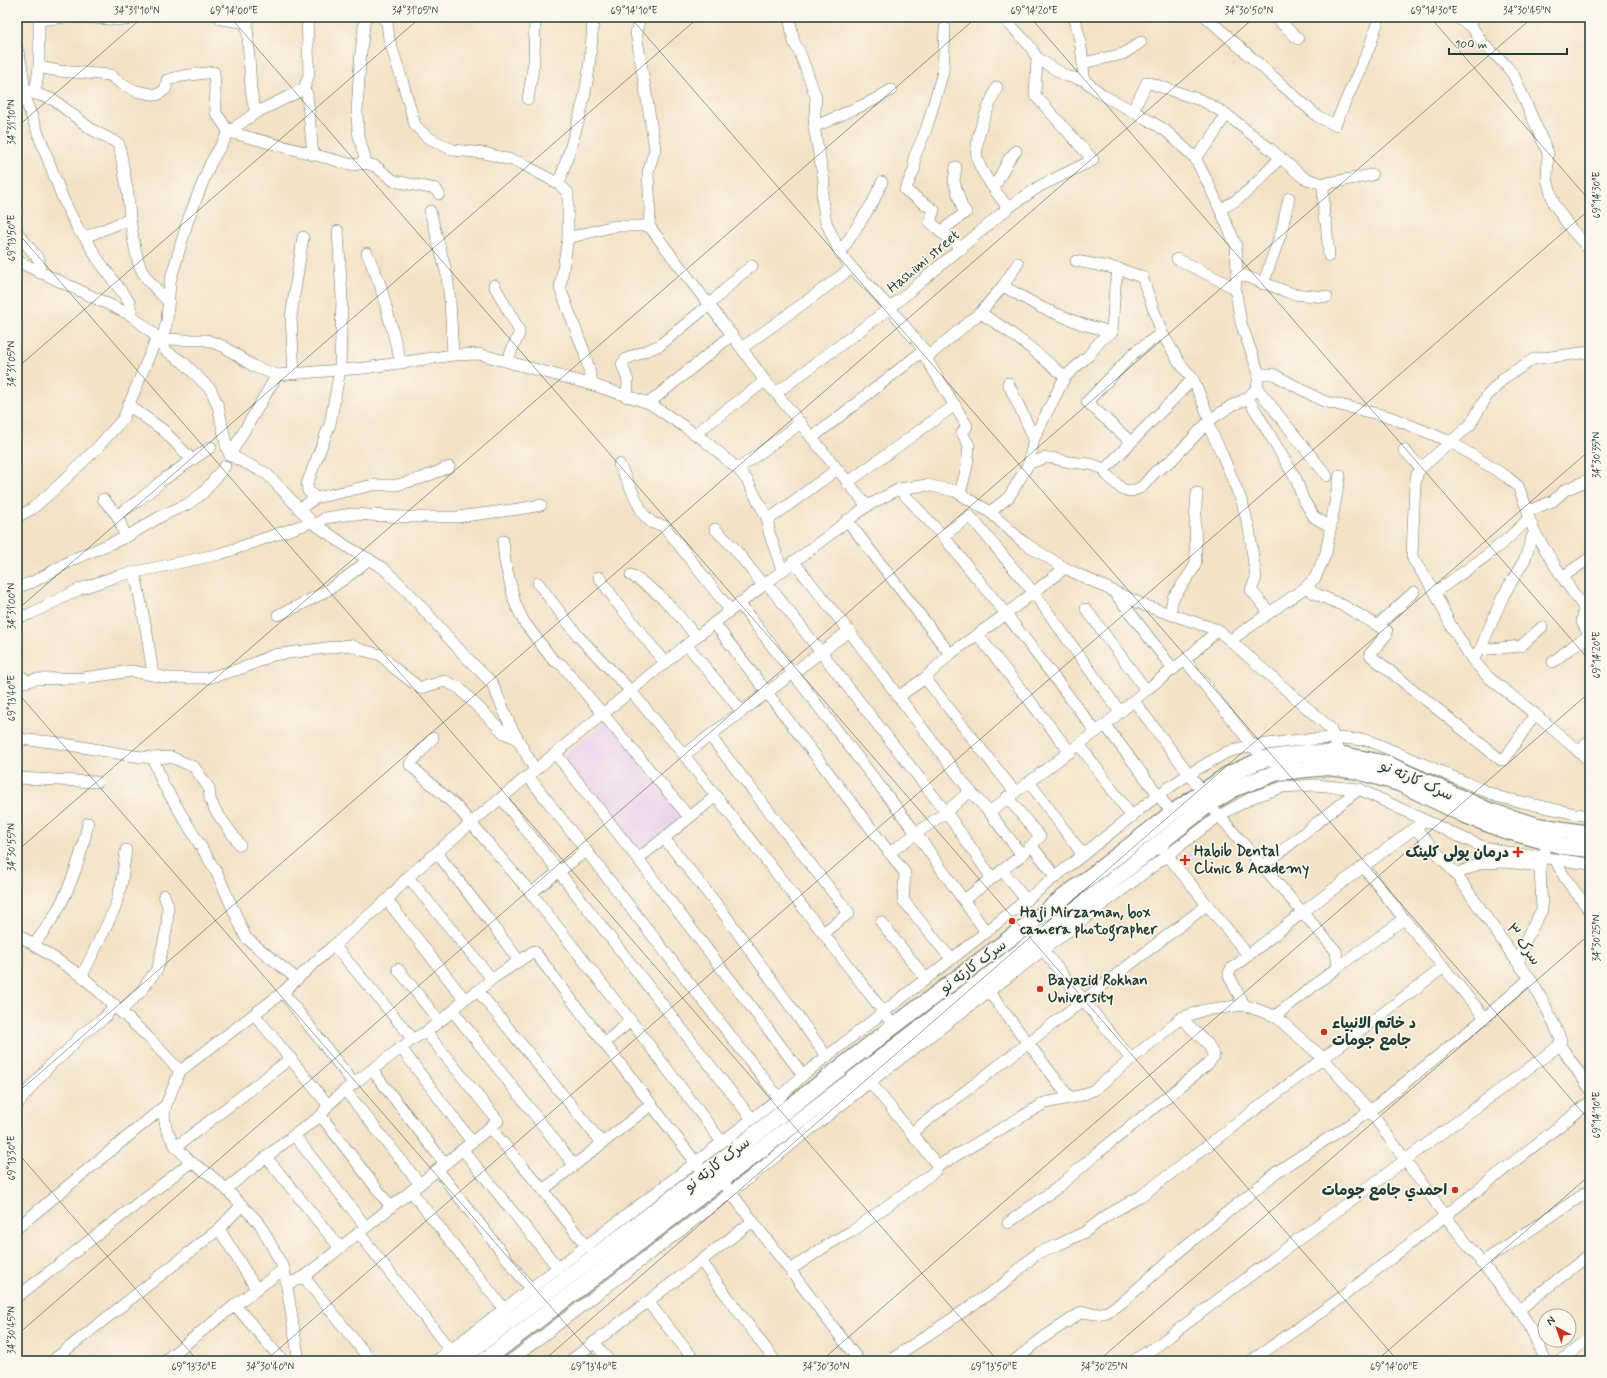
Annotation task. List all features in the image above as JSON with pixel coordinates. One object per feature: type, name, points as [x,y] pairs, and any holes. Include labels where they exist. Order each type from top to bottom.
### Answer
[{"type":"highway","name":"سرک کارته نو","points":[[453,1356],[700,1168],[894,1026],[1172,813],[1210,804],[1229,774],[1264,759],[1307,753],[1339,754],[1387,764],[1417,777],[1461,800],[1496,814],[1538,826],[1590,834]]},
{"type":"highway","name":"سرک کارته نو","points":[[484,1361],[726,1186],[1163,850],[1210,804],[1235,788],[1278,772],[1328,767],[1358,771],[1399,783],[1462,814],[1504,830],[1543,855],[1563,846],[1590,849]]},
{"type":"street","points":[[66,17],[40,20],[39,67],[27,104],[63,199],[96,258],[130,303],[131,315]]},
{"type":"street","points":[[71,17],[126,20]]},
{"type":"street","points":[[17,516],[32,509],[95,450],[123,419],[167,321],[170,282],[188,220],[210,164],[229,132],[255,113],[304,89],[309,74],[308,17]]},
{"type":"street","points":[[364,163],[358,132],[357,112],[360,60],[365,17]]},
{"type":"street","points":[[381,17],[387,22],[388,39],[415,125],[427,137],[453,150],[484,153],[519,162],[559,184],[568,192],[568,238],[560,288],[584,351],[593,385]]},
{"type":"street","points":[[528,99],[534,62],[535,17]]},
{"type":"street","points":[[559,184],[575,133],[585,93],[591,50],[593,17]]},
{"type":"street","points":[[640,17],[636,32],[655,149],[648,172],[650,210],[649,226],[742,348],[765,381],[801,423],[836,470],[867,506]]},
{"type":"street","points":[[789,17],[794,42],[800,53],[816,97],[814,126],[824,181],[822,198],[826,222],[840,253],[852,268],[890,308],[925,354],[967,426],[962,433],[969,445],[967,466],[960,494]]},
{"type":"street","points":[[1003,17],[1030,46],[1037,58],[1066,76],[1084,80],[1104,96],[1165,130],[1195,158],[1236,246],[1237,273],[1235,288],[1241,323],[1260,374],[1257,388],[1248,398],[1231,406],[1210,420],[1172,460],[1155,472],[1142,487],[1132,491],[1123,490],[1106,474],[1105,469]]},
{"type":"street","points":[[1074,17],[1078,29],[1084,64],[1084,80]]},
{"type":"street","points":[[1206,17],[1317,116],[1335,125],[1370,46],[1379,17]]},
{"type":"street","points":[[1275,17],[1298,39]]},
{"type":"street","points":[[1456,17],[1472,27],[1483,44],[1503,62],[1513,74],[1548,153],[1547,179],[1554,204],[1572,229],[1590,250]]},
{"type":"street","points":[[221,19],[248,20],[251,88],[255,113]]},
{"type":"street","points":[[945,28],[943,72],[926,130],[914,158],[915,168],[905,190],[934,210],[930,222],[962,249]]},
{"type":"street","points":[[1084,64],[1122,54],[1141,42]]},
{"type":"street","points":[[17,49],[30,92]]},
{"type":"street","name":"Hashimi street","points":[[776,393],[890,308],[962,249],[1008,208],[1040,186],[1093,160],[1035,95],[1037,58]]},
{"type":"street","points":[[39,67],[60,71],[110,75],[120,83],[136,91],[157,95],[166,89],[167,80],[182,76],[214,72],[216,113],[229,132],[353,165],[364,163],[375,166],[394,181],[436,188],[439,194]]},
{"type":"street","points":[[1133,111],[1147,82],[1204,101],[1226,114],[1304,178],[1323,184],[1372,175]]},
{"type":"street","points":[[996,87],[977,142],[978,163],[1008,208]]},
{"type":"street","points":[[304,89],[307,94],[313,155]]},
{"type":"street","points":[[814,126],[872,101],[891,90]]},
{"type":"street","points":[[30,92],[54,100],[91,129],[119,144],[128,194],[130,219],[142,272],[153,287],[168,301]]},
{"type":"street","points":[[1195,158],[1210,140],[1226,114]]},
{"type":"street","points":[[994,188],[1009,159],[1016,151]]},
{"type":"street","points":[[1220,209],[1246,192],[1280,158]]},
{"type":"street","points":[[940,232],[966,212],[962,207],[954,181],[956,167]]},
{"type":"street","points":[[840,253],[873,202],[882,182]]},
{"type":"street","points":[[1323,184],[1324,219],[1326,221],[1329,256]]},
{"type":"street","points":[[1263,284],[1281,233],[1289,198]]},
{"type":"street","points":[[430,211],[447,275],[453,355]]},
{"type":"street","points":[[85,237],[130,219]]},
{"type":"street","points":[[568,238],[614,226],[649,226]]},
{"type":"street","points":[[316,498],[308,491],[307,484],[330,424],[340,370],[342,298],[338,231]]},
{"type":"street","points":[[17,232],[39,260],[40,273]]},
{"type":"street","points":[[294,374],[291,317],[303,237]]},
{"type":"street","points":[[367,253],[380,284],[401,364]]},
{"type":"street","points":[[1177,259],[1235,288]]},
{"type":"street","points":[[17,261],[131,315],[159,340],[165,350],[184,363],[211,390],[218,406],[226,449],[230,455],[267,474],[314,523],[383,568],[409,592],[464,655],[492,683],[532,773],[586,851],[779,1098]]},
{"type":"street","points":[[1076,261],[1119,269],[1142,277],[1162,333],[1179,362],[1193,379],[1210,420],[1209,427],[1242,502],[1256,578],[1251,590],[1269,612]]},
{"type":"street","points":[[812,438],[980,313],[1003,286],[1018,263]]},
{"type":"street","points":[[627,397],[628,381],[622,364],[626,359],[660,344],[709,305],[740,275],[752,266]]},
{"type":"street","points":[[742,348],[852,268]]},
{"type":"street","points":[[1112,332],[1114,285],[1119,269]]},
{"type":"street","points":[[1237,273],[1293,294],[1327,297]]},
{"type":"street","points":[[494,285],[520,334],[507,361]]},
{"type":"street","points":[[1003,286],[1042,308],[1082,324],[1112,332]]},
{"type":"street","points":[[980,313],[1016,336],[1065,376]]},
{"type":"street","points":[[990,512],[1009,497],[1029,463],[1034,438],[1065,376],[1089,355],[1101,340],[1112,332]]},
{"type":"street","points":[[1131,442],[1087,402],[1135,352],[1162,333]]},
{"type":"street","points":[[650,403],[732,335]]},
{"type":"street","points":[[159,340],[206,340],[223,346],[253,366],[277,375],[365,368],[401,364],[453,355],[479,354],[593,385],[627,397],[650,403],[678,424],[696,434],[738,469],[747,480],[768,520],[769,532],[782,570]]},
{"type":"street","points":[[1590,352],[1534,359],[1505,377],[1487,396],[1470,424],[1421,468],[1417,474],[1415,484],[1412,555],[1413,559],[1435,592],[1450,624],[1472,659],[1488,677],[1535,714],[1590,761]]},
{"type":"street","points":[[1260,374],[1273,374],[1323,401],[1390,417],[1451,442],[1507,477],[1518,486],[1535,533],[1587,613],[1582,622],[1590,636],[1573,646],[1554,662]]},
{"type":"street","points":[[230,455],[277,375]]},
{"type":"street","points":[[1105,469],[1193,379]]},
{"type":"street","points":[[696,434],[765,381]]},
{"type":"street","points":[[1008,383],[1034,438]]},
{"type":"street","points":[[1257,388],[1327,476]]},
{"type":"street","points":[[1248,398],[1293,473],[1302,499],[1314,517],[1331,527]]},
{"type":"street","points":[[128,405],[163,430],[192,460]]},
{"type":"street","points":[[847,483],[955,405]]},
{"type":"street","points":[[738,469],[801,423]]},
{"type":"street","points":[[117,515],[138,501],[163,480],[211,447]]},
{"type":"street","points":[[1404,450],[1421,468]]},
{"type":"street","points":[[1029,463],[1045,458],[1053,458],[1069,462],[1090,464],[1105,469]]},
{"type":"street","points":[[618,464],[643,514],[652,523],[664,526],[793,672],[916,833],[986,932]]},
{"type":"street","points":[[17,587],[33,582],[74,559],[126,537],[165,514],[188,504],[203,494],[225,466]]},
{"type":"street","points":[[299,508],[316,498],[373,485],[397,485],[422,478],[449,467]]},
{"type":"street","points":[[768,520],[836,470]]},
{"type":"street","points":[[1231,640],[1306,587],[1315,578],[1326,552],[1340,475]]},
{"type":"street","points":[[1435,592],[1495,549],[1529,515],[1553,501],[1565,490],[1588,480]]},
{"type":"street","points":[[235,1305],[282,1360],[299,1360],[284,1269],[260,1224],[226,1189],[209,1174],[191,1162],[176,1147],[167,1131],[164,1117],[166,1105],[180,1071],[283,992],[334,945],[387,900],[408,877],[696,637],[847,520],[867,506],[899,489],[927,485],[955,491],[990,512],[1023,542],[1065,568],[1146,606],[1218,630],[1330,728],[1339,754]]},
{"type":"street","points":[[899,489],[943,536],[1100,729],[1172,813]]},
{"type":"street","points":[[1170,613],[1173,598],[1194,568],[1196,561],[1195,521],[1197,494]]},
{"type":"street","points":[[104,500],[117,515],[126,537]]},
{"type":"street","points":[[17,618],[30,614],[80,589],[117,576],[135,574],[220,554],[325,518],[352,514],[404,517],[457,517],[541,505]]},
{"type":"street","points":[[943,536],[970,516],[1034,593],[1120,712]]},
{"type":"street","points":[[847,520],[950,654]]},
{"type":"street","points":[[715,528],[765,584],[821,652],[946,812],[992,878]]},
{"type":"street","points":[[1472,659],[1480,650],[1503,596],[1525,559],[1532,537],[1535,533]]},
{"type":"street","points":[[504,541],[505,562],[515,603],[524,622],[553,660],[562,664],[689,817]]},
{"type":"street","points":[[1562,576],[1590,558]]},
{"type":"street","points":[[278,615],[311,601],[356,570],[369,559]]},
{"type":"street","points":[[793,561],[849,631],[970,791],[989,812],[1022,855]]},
{"type":"street","points":[[898,697],[925,678],[950,654],[978,635],[1065,568]]},
{"type":"street","points":[[135,574],[147,634],[153,675]]},
{"type":"street","points":[[631,575],[656,592],[678,614],[696,637]]},
{"type":"street","points":[[599,577],[618,604],[665,663]]},
{"type":"street","points":[[538,583],[578,636],[631,691],[684,755],[894,1026]]},
{"type":"street","points":[[1306,587],[1314,593],[1344,606],[1387,631],[1387,634],[1370,654],[1371,656],[1501,760],[1504,760],[1535,714]]},
{"type":"street","points":[[1115,592],[1173,669]]},
{"type":"street","points":[[1378,625],[1414,592]]},
{"type":"street","points":[[1086,609],[1146,690]]},
{"type":"street","points":[[714,623],[905,873],[903,900],[951,959]]},
{"type":"street","points":[[1480,650],[1521,646],[1542,627]]},
{"type":"street","points":[[989,812],[1030,783],[1100,729],[1146,690],[1185,660],[1218,630]]},
{"type":"street","points":[[684,755],[849,631]]},
{"type":"street","points":[[978,635],[1070,752]]},
{"type":"street","points":[[17,672],[22,683],[36,679],[83,678],[132,671],[169,678],[208,678],[243,668],[273,655],[349,645],[381,655],[393,667],[420,688],[445,681],[459,688],[504,733],[518,739]]},
{"type":"street","points":[[687,645],[742,712]]},
{"type":"street","points":[[1185,660],[1264,759]]},
{"type":"street","points":[[925,678],[1040,837],[1022,855],[964,900]]},
{"type":"street","points":[[1134,701],[1210,804],[1336,951],[1338,967]]},
{"type":"street","points":[[710,736],[849,913],[823,933]]},
{"type":"street","points":[[433,738],[410,765],[457,807],[531,893],[631,1021],[722,1142]]},
{"type":"street","points":[[436,1361],[453,1356],[504,1309],[531,1290],[586,1246],[700,1168],[722,1142],[779,1098],[803,1075],[882,1012],[1056,877],[1158,795],[1189,774],[1227,752],[1253,746],[1299,740],[1334,738],[1368,740],[1499,797],[1590,816]]},
{"type":"street","points":[[17,739],[53,742],[153,758],[171,757],[194,767],[209,788],[210,799],[215,810],[240,844]]},
{"type":"street","points":[[1579,752],[1590,740]]},
{"type":"street","points":[[1079,744],[1132,817]]},
{"type":"street","points":[[556,754],[803,1075]]},
{"type":"street","points":[[153,758],[163,784],[217,873],[246,938],[297,979]]},
{"type":"street","points":[[17,778],[97,782]]},
{"type":"street","points":[[1030,783],[1083,855]]},
{"type":"street","points":[[1210,804],[1253,797],[1283,787],[1315,785],[1359,789],[1420,824],[1481,846],[1510,853],[1543,855],[1554,859],[1590,864]]},
{"type":"street","points":[[1263,866],[1359,789]]},
{"type":"street","points":[[889,852],[946,812],[970,791]]},
{"type":"street","points":[[638,859],[716,796]]},
{"type":"street","points":[[502,798],[752,1119]]},
{"type":"street","points":[[34,945],[57,912],[70,885],[83,846],[88,823]]},
{"type":"street","points":[[1244,1005],[1228,973],[1248,955],[1303,912],[1420,824]]},
{"type":"street","name":"سرک ۳","points":[[1420,824],[1530,978],[1547,1009],[1561,1040],[1560,1045],[1590,1089]]},
{"type":"street","points":[[1149,832],[1248,955]]},
{"type":"street","points":[[664,838],[722,911],[827,1057]]},
{"type":"street","points":[[1032,846],[1056,877]]},
{"type":"street","points":[[82,976],[115,908],[122,881],[126,850]]},
{"type":"street","points":[[510,1361],[726,1186],[870,1082],[1043,950],[1163,850]]},
{"type":"street","points":[[531,893],[586,851]]},
{"type":"street","points":[[437,853],[519,961]]},
{"type":"street","points":[[1456,874],[1481,863],[1506,862],[1543,855]]},
{"type":"street","points":[[1518,963],[1528,935],[1542,910],[1543,855]]},
{"type":"street","points":[[1554,859],[1565,878],[1590,911]]},
{"type":"street","points":[[1363,866],[1404,919],[1485,1018]]},
{"type":"street","points":[[1002,870],[1026,900]]},
{"type":"street","points":[[408,877],[492,980]]},
{"type":"street","points":[[17,1105],[37,1080],[64,1054],[81,1034],[142,990],[158,968],[167,927],[168,906],[164,895]]},
{"type":"street","points":[[387,900],[464,999]]},
{"type":"street","points":[[911,1133],[1207,905]]},
{"type":"street","points":[[1275,1016],[1338,967],[1404,919]]},
{"type":"street","points":[[881,922],[926,979]]},
{"type":"street","points":[[17,934],[82,976],[118,1008],[180,1071]]},
{"type":"street","points":[[334,945],[413,1039]]},
{"type":"street","points":[[1043,950],[1131,1059]]},
{"type":"street","points":[[226,1189],[267,1158],[294,1135],[321,1116],[328,1106],[350,1087],[400,1048],[426,1032],[453,1011],[464,999],[478,991],[534,951],[700,1168]]},
{"type":"street","points":[[889,1361],[1001,1286],[1037,1254],[1085,1232],[1106,1216],[1141,1196],[1444,967]]},
{"type":"street","points":[[398,970],[439,1021]]},
{"type":"street","points":[[1014,1361],[1044,1337],[1082,1312],[1096,1314],[1107,1312],[1124,1301],[1182,1249],[1278,1171],[1370,1111],[1485,1018],[1530,978]]},
{"type":"street","points":[[478,991],[602,1143]]},
{"type":"street","points":[[283,992],[420,1184]]},
{"type":"street","points":[[989,992],[1070,1098]]},
{"type":"street","points":[[790,1270],[873,1217],[934,1172],[938,1166],[1045,1103],[1079,1096],[1094,1090],[1181,1018],[1204,1010],[1244,1005],[1275,1016],[1324,1058],[1370,1111],[1446,1217],[1529,1325],[1546,1361]]},
{"type":"street","points":[[453,1011],[574,1165]]},
{"type":"street","points":[[254,1014],[291,1058],[328,1106]]},
{"type":"street","points":[[1008,1222],[1056,1188],[1208,1064],[1214,1056],[1208,1044],[1181,1018]]},
{"type":"street","points":[[604,1042],[631,1021]]},
{"type":"street","points":[[287,1284],[304,1277],[498,1121],[426,1032]]},
{"type":"street","points":[[1133,1361],[1158,1346],[1316,1225],[1406,1161],[1560,1045]]},
{"type":"street","points":[[400,1048],[472,1142]]},
{"type":"street","points":[[176,1147],[291,1058]]},
{"type":"street","points":[[372,1070],[531,1290]]},
{"type":"street","points":[[870,1082],[938,1166]]},
{"type":"street","points":[[1251,1361],[1338,1300],[1446,1217],[1590,1102]]},
{"type":"street","points":[[543,1190],[652,1104]]},
{"type":"street","points":[[17,1228],[24,1220],[166,1105]]},
{"type":"street","points":[[321,1116],[391,1207]]},
{"type":"street","points":[[490,1128],[543,1190],[586,1246]]},
{"type":"street","points":[[294,1135],[453,1356]]},
{"type":"street","points":[[463,1150],[558,1268]]},
{"type":"street","points":[[267,1158],[340,1248]]},
{"type":"street","points":[[17,1297],[191,1162]]},
{"type":"street","points":[[726,1186],[859,1361]]},
{"type":"street","points":[[1481,1262],[1590,1190]]},
{"type":"street","points":[[411,1191],[504,1309]]},
{"type":"street","points":[[52,1361],[219,1229],[242,1205]]},
{"type":"street","points":[[570,1361],[753,1221]]},
{"type":"street","points":[[219,1229],[257,1290]]},
{"type":"street","points":[[1518,1310],[1590,1254]]},
{"type":"street","points":[[701,1261],[775,1361]]},
{"type":"street","points":[[164,1361],[235,1305],[284,1269]]},
{"type":"street","points":[[304,1277],[371,1361]]},
{"type":"street","points":[[648,1302],[695,1361]]},
{"type":"street","points":[[1561,1361],[1590,1337]]},
{"type":"street","points":[[594,1342],[609,1361]]},
{"type":"shaded area","points":[[610,719],[684,814],[638,851],[562,757]]},
{"type":"shaded area","name":"Habib Dental Clinic & Academy","points":[[1188,850],[1195,859],[1181,868],[1175,861]]},
{"type":"place","name":"درمان پولی کلینک","points":[[1518,852]]},
{"type":"place","name":"Habib Dental Clinic & Academy","points":[[1185,860]]},
{"type":"place","name":"Haji Mirzaman, box camera photographer","points":[[1012,921]]},
{"type":"place","name":"Bayazid Rokhan University","points":[[1040,989]]},
{"type":"place","name":"د خاتم الانبیاء جامع جومات","points":[[1324,1032]]},
{"type":"place","name":"احمدي جامع جومات","points":[[1455,1190]]}]
